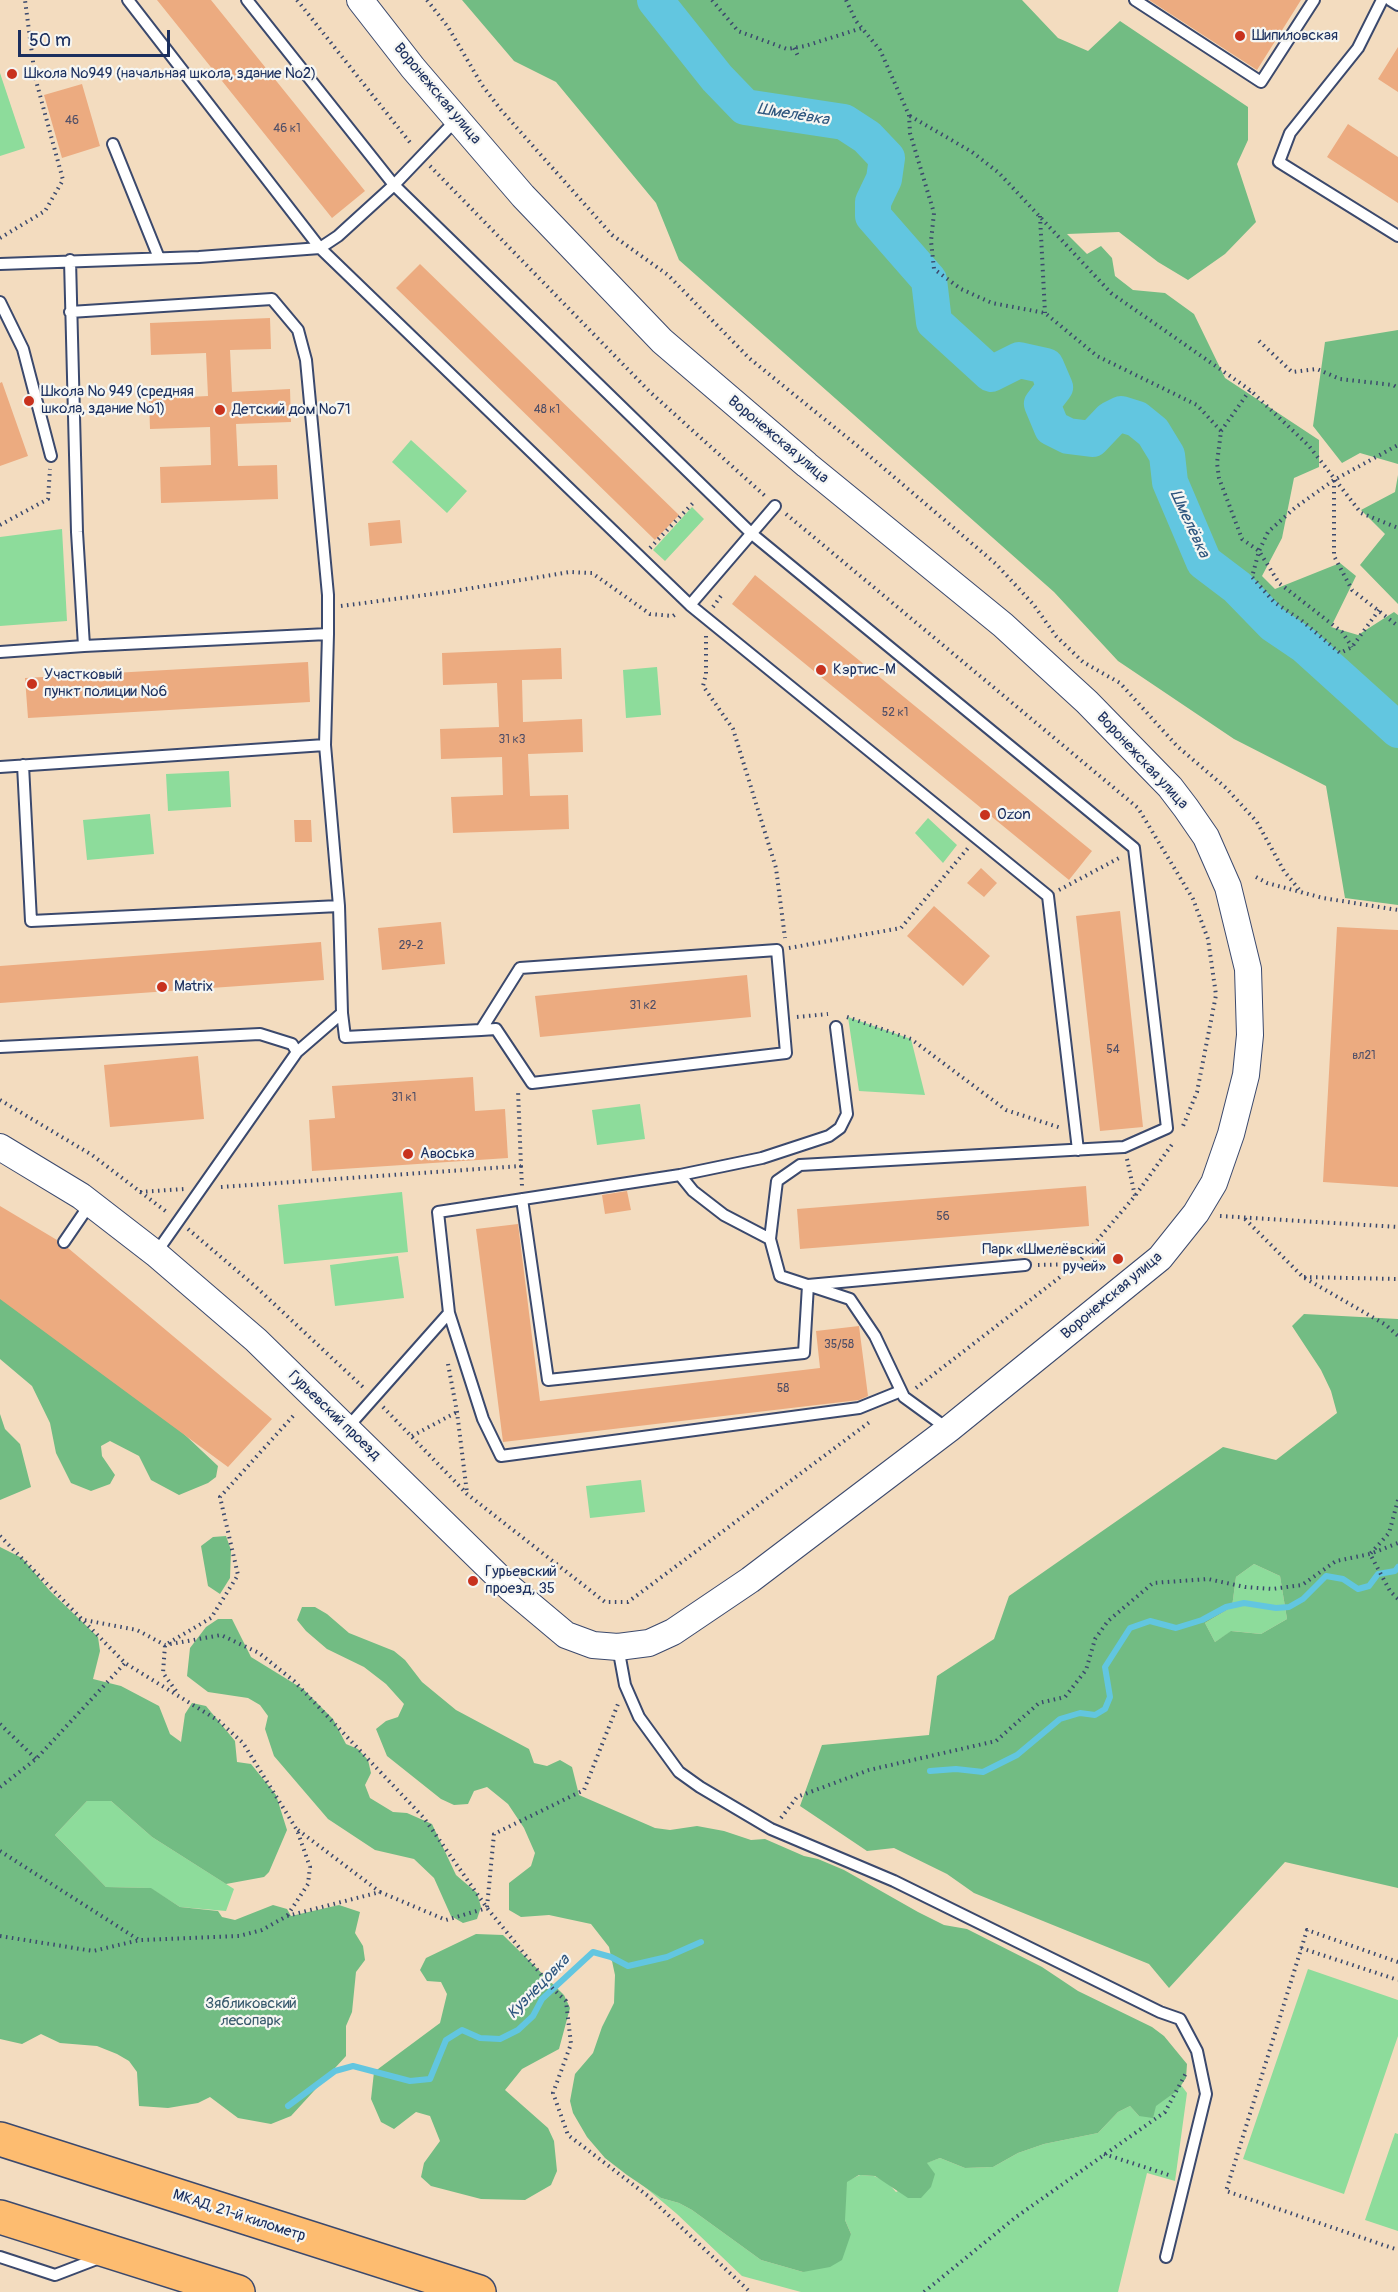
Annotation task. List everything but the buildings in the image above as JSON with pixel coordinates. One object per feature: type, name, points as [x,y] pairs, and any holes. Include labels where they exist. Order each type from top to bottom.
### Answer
[{"type":"highway","name":"МКАД, 21-й километр","points":[[0,2139],[479,2292]]},
{"type":"highway","points":[[0,2217],[238,2292]]},
{"type":"street","name":"Воронежская улица","points":[[360,0],[457,119],[523,195],[662,341],[807,465],[1003,625],[1087,702],[1170,787],[1206,837],[1228,886],[1248,969],[1250,1035],[1246,1075],[1214,1183],[1196,1213],[1160,1258],[949,1429],[750,1580],[673,1632]]},
{"type":"street","name":"Гурьевский проезд","points":[[0,1147],[90,1204],[156,1254],[256,1340],[510,1588],[566,1635],[593,1645],[618,1647],[649,1643],[673,1632]]},
{"type":"lane","points":[[128,0],[320,248],[690,605],[1048,897],[1078,1150]]},
{"type":"lane","points":[[247,0],[394,184],[752,534],[1134,848],[1167,1128],[1124,1147],[800,1165],[777,1181],[770,1239],[780,1276],[850,1299],[875,1336],[904,1397],[949,1429]]},
{"type":"lane","points":[[1135,0],[1261,82],[1314,0]]},
{"type":"lane","points":[[1382,0],[1358,48],[1290,133],[1279,162],[1398,236]]},
{"type":"lane","points":[[1390,0],[1398,5]]},
{"type":"lane","points":[[0,264],[159,258],[320,248],[338,236],[394,184],[457,119]]},
{"type":"lane","points":[[113,144],[159,258]]},
{"type":"lane","points":[[70,260],[70,312],[84,646]]},
{"type":"lane","points":[[70,312],[272,299],[298,330],[306,360],[329,607],[326,745],[339,906],[342,1013],[345,1036],[481,1030],[496,1029],[532,1083],[786,1053],[777,950],[520,968],[481,1030]]},
{"type":"lane","points":[[0,302],[23,349],[51,456]]},
{"type":"lane","points":[[690,605],[775,506]]},
{"type":"lane","points":[[0,652],[328,634]]},
{"type":"lane","points":[[0,766],[326,745]]},
{"type":"lane","points":[[23,765],[32,921],[339,906]]},
{"type":"lane","points":[[156,1254],[297,1052],[342,1013]]},
{"type":"lane","points":[[836,1027],[847,1113],[840,1128],[829,1136],[762,1158],[680,1175],[438,1212],[449,1313],[483,1419],[501,1456],[859,1408],[901,1391]]},
{"type":"lane","points":[[0,1047],[260,1034],[292,1044],[297,1052]]},
{"type":"lane","points":[[680,1175],[693,1191],[724,1215],[770,1239]]},
{"type":"lane","points":[[522,1199],[548,1380],[804,1353],[808,1286]]},
{"type":"lane","points":[[64,1242],[90,1204]]},
{"type":"lane","points":[[808,1286],[1026,1265]]},
{"type":"lane","points":[[347,1428],[449,1313]]},
{"type":"lane","points":[[618,1647],[625,1685],[639,1717],[679,1772],[700,1787],[771,1829],[894,1881],[1160,2012],[1180,2019],[1197,2051],[1206,2094],[1187,2181],[1166,2258]]},
{"type":"lane","points":[[0,2257],[56,2275],[115,2252]]},
{"type":"path","points":[[0,238],[45,211],[63,180],[35,77],[25,0]]},
{"type":"path","points":[[427,0],[448,27],[482,85],[501,110],[612,235],[668,275],[749,358],[861,448],[996,564],[1033,604],[1056,636],[1083,662],[1120,683],[1177,746],[1233,796],[1257,822],[1284,871],[1302,893]]},
{"type":"path","points":[[712,0],[738,31],[787,49],[863,28]]},
{"type":"path","points":[[846,0],[856,21],[880,50],[909,115],[910,133],[934,213],[932,241],[934,269],[961,289],[992,303],[1045,313],[1097,356],[1197,405],[1221,431]]},
{"type":"path","points":[[794,48],[798,56]]},
{"type":"path","points":[[909,115],[972,152],[999,173],[1111,293],[1250,390],[1312,450],[1361,513],[1398,528]]},
{"type":"path","points":[[1040,215],[1045,313]]},
{"type":"path","points":[[1259,341],[1292,372],[1317,369],[1340,379],[1394,385],[1398,388]]},
{"type":"path","points":[[1250,390],[1221,431],[1217,463],[1228,505],[1242,539],[1259,551],[1279,583],[1342,632],[1353,645]]},
{"type":"path","points":[[1379,610],[1353,645],[1341,653],[1301,620],[1274,602],[1252,577],[1259,551],[1268,532],[1296,507],[1335,480],[1398,445]]},
{"type":"path","points":[[0,525],[48,499],[51,456]]},
{"type":"path","points":[[1335,480],[1334,556],[1352,590],[1398,626]]},
{"type":"path","points":[[641,558],[693,503]]},
{"type":"path","points":[[329,607],[448,592],[570,572],[592,573],[650,614],[673,616],[690,605]]},
{"type":"path","points":[[706,674],[703,686],[733,729],[776,868],[787,948],[901,928],[976,838]]},
{"type":"path","points":[[1048,897],[1134,848]]},
{"type":"path","points":[[1256,877],[1302,893],[1398,910]]},
{"type":"path","points":[[783,1019],[819,1013],[848,1017],[912,1039],[1006,1110],[1076,1133]]},
{"type":"path","points":[[140,1192],[521,1166],[517,1059]]},
{"type":"path","points":[[1124,1147],[1135,1196]]},
{"type":"path","points":[[1216,1216],[1398,1227]]},
{"type":"path","points":[[1245,1219],[1303,1276],[1386,1325],[1398,1336]]},
{"type":"path","points":[[1026,1265],[1077,1264]]},
{"type":"path","points":[[1303,1276],[1398,1279]]},
{"type":"path","points":[[440,1324],[457,1412],[467,1494]]},
{"type":"path","points":[[412,1436],[457,1412]]},
{"type":"path","points":[[165,1645],[211,1618],[238,1575],[220,1497],[294,1415]]},
{"type":"path","points":[[1370,1554],[1389,1533],[1398,1500]]},
{"type":"path","points":[[0,1536],[79,1619],[125,1663],[219,1721],[243,1743],[297,1830],[310,1867],[308,1884],[287,1916]]},
{"type":"path","points":[[781,1819],[797,1797],[868,1770],[996,1741],[1039,1703],[1065,1696],[1086,1671],[1095,1639],[1108,1621],[1153,1583],[1208,1579],[1245,1587],[1272,1589],[1302,1585],[1336,1561],[1370,1554],[1398,1543]]},
{"type":"path","points":[[1370,1554],[1390,1591],[1398,1599]]},
{"type":"path","points":[[79,1619],[137,1630],[165,1645],[221,1635],[259,1653],[294,1680],[424,1818],[487,1908],[553,1989],[566,2001],[571,2044],[553,2093],[568,2135],[648,2196],[750,2292]]},
{"type":"path","points":[[165,1645],[163,1672],[178,1694]]},
{"type":"path","points":[[0,1787],[36,1759],[125,1663]]},
{"type":"path","points":[[487,1908],[494,1834],[584,1790],[625,1685]]},
{"type":"path","points":[[0,1724],[36,1759]]},
{"type":"path","points":[[297,1830],[380,1892],[446,1920],[487,1908]]},
{"type":"path","points":[[0,1851],[140,1940]]},
{"type":"path","points":[[0,1936],[93,1951],[140,1940],[239,1936],[262,1930],[287,1916],[380,1892]]},
{"type":"path","points":[[1398,1962],[1307,1930],[1226,2191],[1398,2250]]},
{"type":"path","points":[[1301,1948],[1398,1980]]},
{"type":"path","points":[[924,2292],[1016,2217],[1165,2112],[1197,2051]]},
{"type":"path","points":[[1104,2154],[1187,2181]]},
{"type":"green space","points":[[462,0],[1022,0],[1058,38],[1088,51],[1120,21],[1248,107],[1248,140],[1237,164],[1256,222],[1225,254],[1188,280],[1158,262],[1119,232],[1067,234],[1087,254],[1101,246],[1112,258],[1115,276],[1133,290],[1165,293],[1194,314],[1225,378],[1319,440],[1319,467],[1294,478],[1282,538],[1262,576],[1275,589],[1340,563],[1356,576],[1331,627],[1358,635],[1394,612],[1398,615],[1398,905],[1345,898],[1326,786],[1234,739],[1118,661],[1054,592],[679,260],[656,203],[556,82],[514,61]]},
{"type":"green space","points":[[0,73],[25,148],[0,156]]},
{"type":"green space","points":[[1398,330],[1398,464],[1360,453],[1342,463],[1313,426],[1325,342]]},
{"type":"green space","points":[[411,440],[467,491],[447,513],[392,462]]},
{"type":"green space","points":[[1398,475],[1398,604],[1360,565],[1385,534],[1361,510],[1395,492]]},
{"type":"green space","points":[[692,507],[704,519],[665,561],[653,550]]},
{"type":"green space","points":[[62,529],[67,621],[0,626],[0,537]]},
{"type":"green space","points":[[657,667],[661,715],[626,718],[623,670]]},
{"type":"green space","points":[[229,771],[231,807],[168,811],[166,774]]},
{"type":"green space","points":[[150,814],[154,854],[87,860],[83,820]]},
{"type":"green space","points":[[928,818],[957,845],[943,863],[915,833]]},
{"type":"green space","points":[[848,1017],[911,1039],[925,1095],[859,1091]]},
{"type":"green space","points":[[640,1104],[645,1139],[597,1145],[592,1110]]},
{"type":"green space","points":[[402,1192],[408,1252],[284,1264],[278,1205]]},
{"type":"green space","points":[[398,1256],[404,1298],[335,1306],[330,1265]]},
{"type":"green space","points":[[0,1261],[218,1466],[216,1477],[208,1483],[179,1495],[151,1480],[139,1456],[110,1441],[101,1446],[102,1456],[115,1475],[110,1484],[91,1491],[71,1483],[56,1453],[50,1423],[32,1386],[0,1359]]},
{"type":"green space","points":[[1304,1314],[1398,1319],[1398,1888],[1285,1862],[1169,1988],[1149,1964],[974,1893],[947,1874],[894,1848],[867,1851],[800,1806],[822,1745],[929,1735],[937,1676],[994,1639],[1009,1596],[1223,1447],[1276,1460],[1337,1413],[1331,1391],[1321,1370],[1292,1326]],"holes":[[[1254,1564],[1280,1576],[1287,1619],[1261,1634],[1231,1631],[1215,1642],[1205,1623],[1232,1607],[1236,1577]]]},
{"type":"green space","points":[[0,1414],[5,1429],[20,1444],[31,1487],[0,1500]]},
{"type":"green space","points":[[641,1480],[645,1512],[590,1518],[586,1486]]},
{"type":"green space","points":[[226,1536],[231,1550],[230,1578],[220,1594],[208,1586],[201,1546],[213,1537]]},
{"type":"green space","name":"Зябликовский лесопарк","points":[[0,1547],[22,1558],[50,1591],[98,1637],[100,1651],[93,1679],[121,1686],[159,1706],[170,1734],[181,1742],[185,1714],[192,1703],[206,1706],[235,1741],[237,1762],[251,1764],[276,1795],[287,1830],[269,1872],[264,1877],[226,1884],[152,1837],[111,1801],[87,1801],[55,1835],[106,1887],[151,1888],[180,1907],[218,1911],[222,1917],[235,1920],[273,1905],[287,1909],[291,1916],[339,1905],[360,1912],[355,1933],[363,1946],[365,1960],[356,1972],[352,2012],[346,2026],[346,2056],[291,2116],[271,2124],[238,2118],[210,2097],[198,2103],[168,2108],[139,2106],[137,2072],[129,2061],[117,2054],[97,2046],[60,2043],[41,2034],[22,2044],[0,2039]]},
{"type":"green space","points":[[1254,1564],[1280,1576],[1287,1619],[1261,1634],[1232,1631],[1215,1642],[1205,1623],[1232,1607],[1236,1577]]},
{"type":"green space","points":[[302,1607],[315,1607],[349,1633],[394,1651],[405,1660],[422,1682],[456,1710],[529,1749],[534,1763],[547,1766],[560,1760],[572,1767],[579,1795],[655,1828],[670,1830],[697,1826],[724,1831],[751,1840],[765,1839],[844,1870],[918,1912],[944,1925],[967,1929],[1042,1967],[1078,1991],[1152,2027],[1164,2036],[1187,2064],[1186,2078],[1178,2090],[1156,2106],[1153,2118],[1139,2116],[1130,2106],[1118,2112],[1098,2133],[1044,2144],[1018,2153],[993,2167],[965,2168],[940,2158],[927,2163],[935,2174],[931,2187],[921,2198],[908,2198],[875,2176],[859,2175],[847,2182],[845,2220],[851,2234],[842,2260],[830,2267],[803,2272],[761,2260],[692,2210],[679,2203],[661,2198],[627,2175],[605,2158],[587,2137],[573,2113],[570,2101],[575,2074],[593,2053],[614,2003],[615,1975],[609,1947],[591,1924],[549,1915],[521,1917],[509,1910],[509,1883],[531,1866],[535,1853],[524,1828],[508,1804],[487,1787],[474,1791],[468,1804],[454,1805],[441,1799],[387,1756],[376,1729],[386,1721],[398,1717],[404,1704],[386,1684],[364,1667],[327,1649],[306,1631],[297,1620]]},
{"type":"green space","points":[[218,1619],[232,1619],[251,1657],[303,1689],[333,1719],[346,1744],[358,1749],[368,1760],[371,1773],[365,1785],[370,1798],[393,1812],[407,1813],[432,1824],[456,1875],[477,1893],[481,1907],[477,1919],[463,1923],[451,1916],[434,1878],[414,1859],[375,1850],[328,1819],[274,1756],[265,1729],[268,1716],[260,1705],[248,1698],[208,1692],[187,1676],[190,1648],[206,1627]]},
{"type":"green space","points":[[87,1801],[111,1801],[152,1837],[234,1889],[226,1911],[180,1907],[150,1888],[106,1887],[55,1835]]},
{"type":"green space","points":[[476,1934],[503,1935],[564,1995],[570,2008],[559,2049],[522,2069],[505,2090],[548,2128],[554,2141],[557,2171],[551,2185],[525,2200],[481,2199],[431,2186],[421,2177],[424,2163],[440,2141],[430,2116],[416,2112],[394,2129],[381,2122],[371,2099],[374,2072],[440,2023],[447,1994],[441,1982],[427,1981],[420,1970],[426,1958]]},
{"type":"green space","points":[[1308,1969],[1398,2000],[1398,2036],[1344,2194],[1243,2159]]},
{"type":"green space","points":[[1181,2085],[1187,2093],[1175,2181],[1147,2173],[1118,2292],[801,2292],[742,2276],[677,2214],[639,2182],[661,2198],[679,2203],[692,2210],[761,2260],[803,2272],[851,2234],[845,2220],[844,2195],[847,2181],[860,2175],[874,2176],[887,2182],[896,2192],[934,2174],[926,2163],[940,2158],[965,2168],[993,2167],[1018,2153],[1044,2144],[1098,2133],[1118,2112],[1130,2106],[1139,2116]]},
{"type":"green space","points":[[1395,2133],[1398,2134],[1398,2231],[1365,2220]]},
{"type":"waterway","name":"Шмелёвка","points":[[655,0],[717,78],[745,107],[844,122],[867,137],[887,158],[884,179],[873,202],[873,216],[929,280],[934,322],[991,374],[1019,360],[1046,366],[1055,387],[1042,404],[1052,428],[1068,436],[1092,439],[1111,419],[1121,414],[1137,419],[1153,432],[1167,455],[1170,482],[1204,562],[1237,587],[1273,624],[1304,645],[1398,730]]},
{"type":"waterway","name":"Кузнецовка","points":[[930,1771],[956,1769],[983,1772],[1017,1755],[1060,1719],[1080,1713],[1095,1715],[1105,1709],[1110,1697],[1105,1667],[1130,1628],[1150,1621],[1176,1628],[1202,1620],[1226,1607],[1244,1603],[1276,1608],[1289,1607],[1303,1599],[1326,1576],[1343,1579],[1358,1589],[1369,1586],[1378,1574],[1395,1571],[1398,1567]]},
{"type":"waterway","name":"Кузнецовка","points":[[288,2106],[335,2071],[353,2066],[410,2081],[430,2079],[446,2040],[462,2030],[480,2038],[500,2039],[518,2030],[533,2016],[542,1999],[593,1952],[611,1957],[628,1966],[667,1957],[701,1942]]},
{"type":"place","name":"Шипиловская","points":[[1240,36]]},
{"type":"place","name":"Школа №949 (начальная школа, здание №2)","points":[[12,74]]},
{"type":"place","name":"Школа № 949 (средняя школа, здание №1)","points":[[29,401]]},
{"type":"place","name":"Детский дом №71","points":[[220,410]]},
{"type":"place","name":"Кэртис-М","points":[[821,670]]},
{"type":"place","name":"Участковый пункт полиции №6","points":[[32,684]]},
{"type":"place","name":"Ozon","points":[[985,815]]},
{"type":"place","name":"Matrix","points":[[162,987]]},
{"type":"place","name":"Авоська","points":[[408,1154]]},
{"type":"place","name":"Парк «Шмелёвский ручей»","points":[[1118,1259]]},
{"type":"place","name":"Гурьевский проезд, 35","points":[[473,1581]]}]
